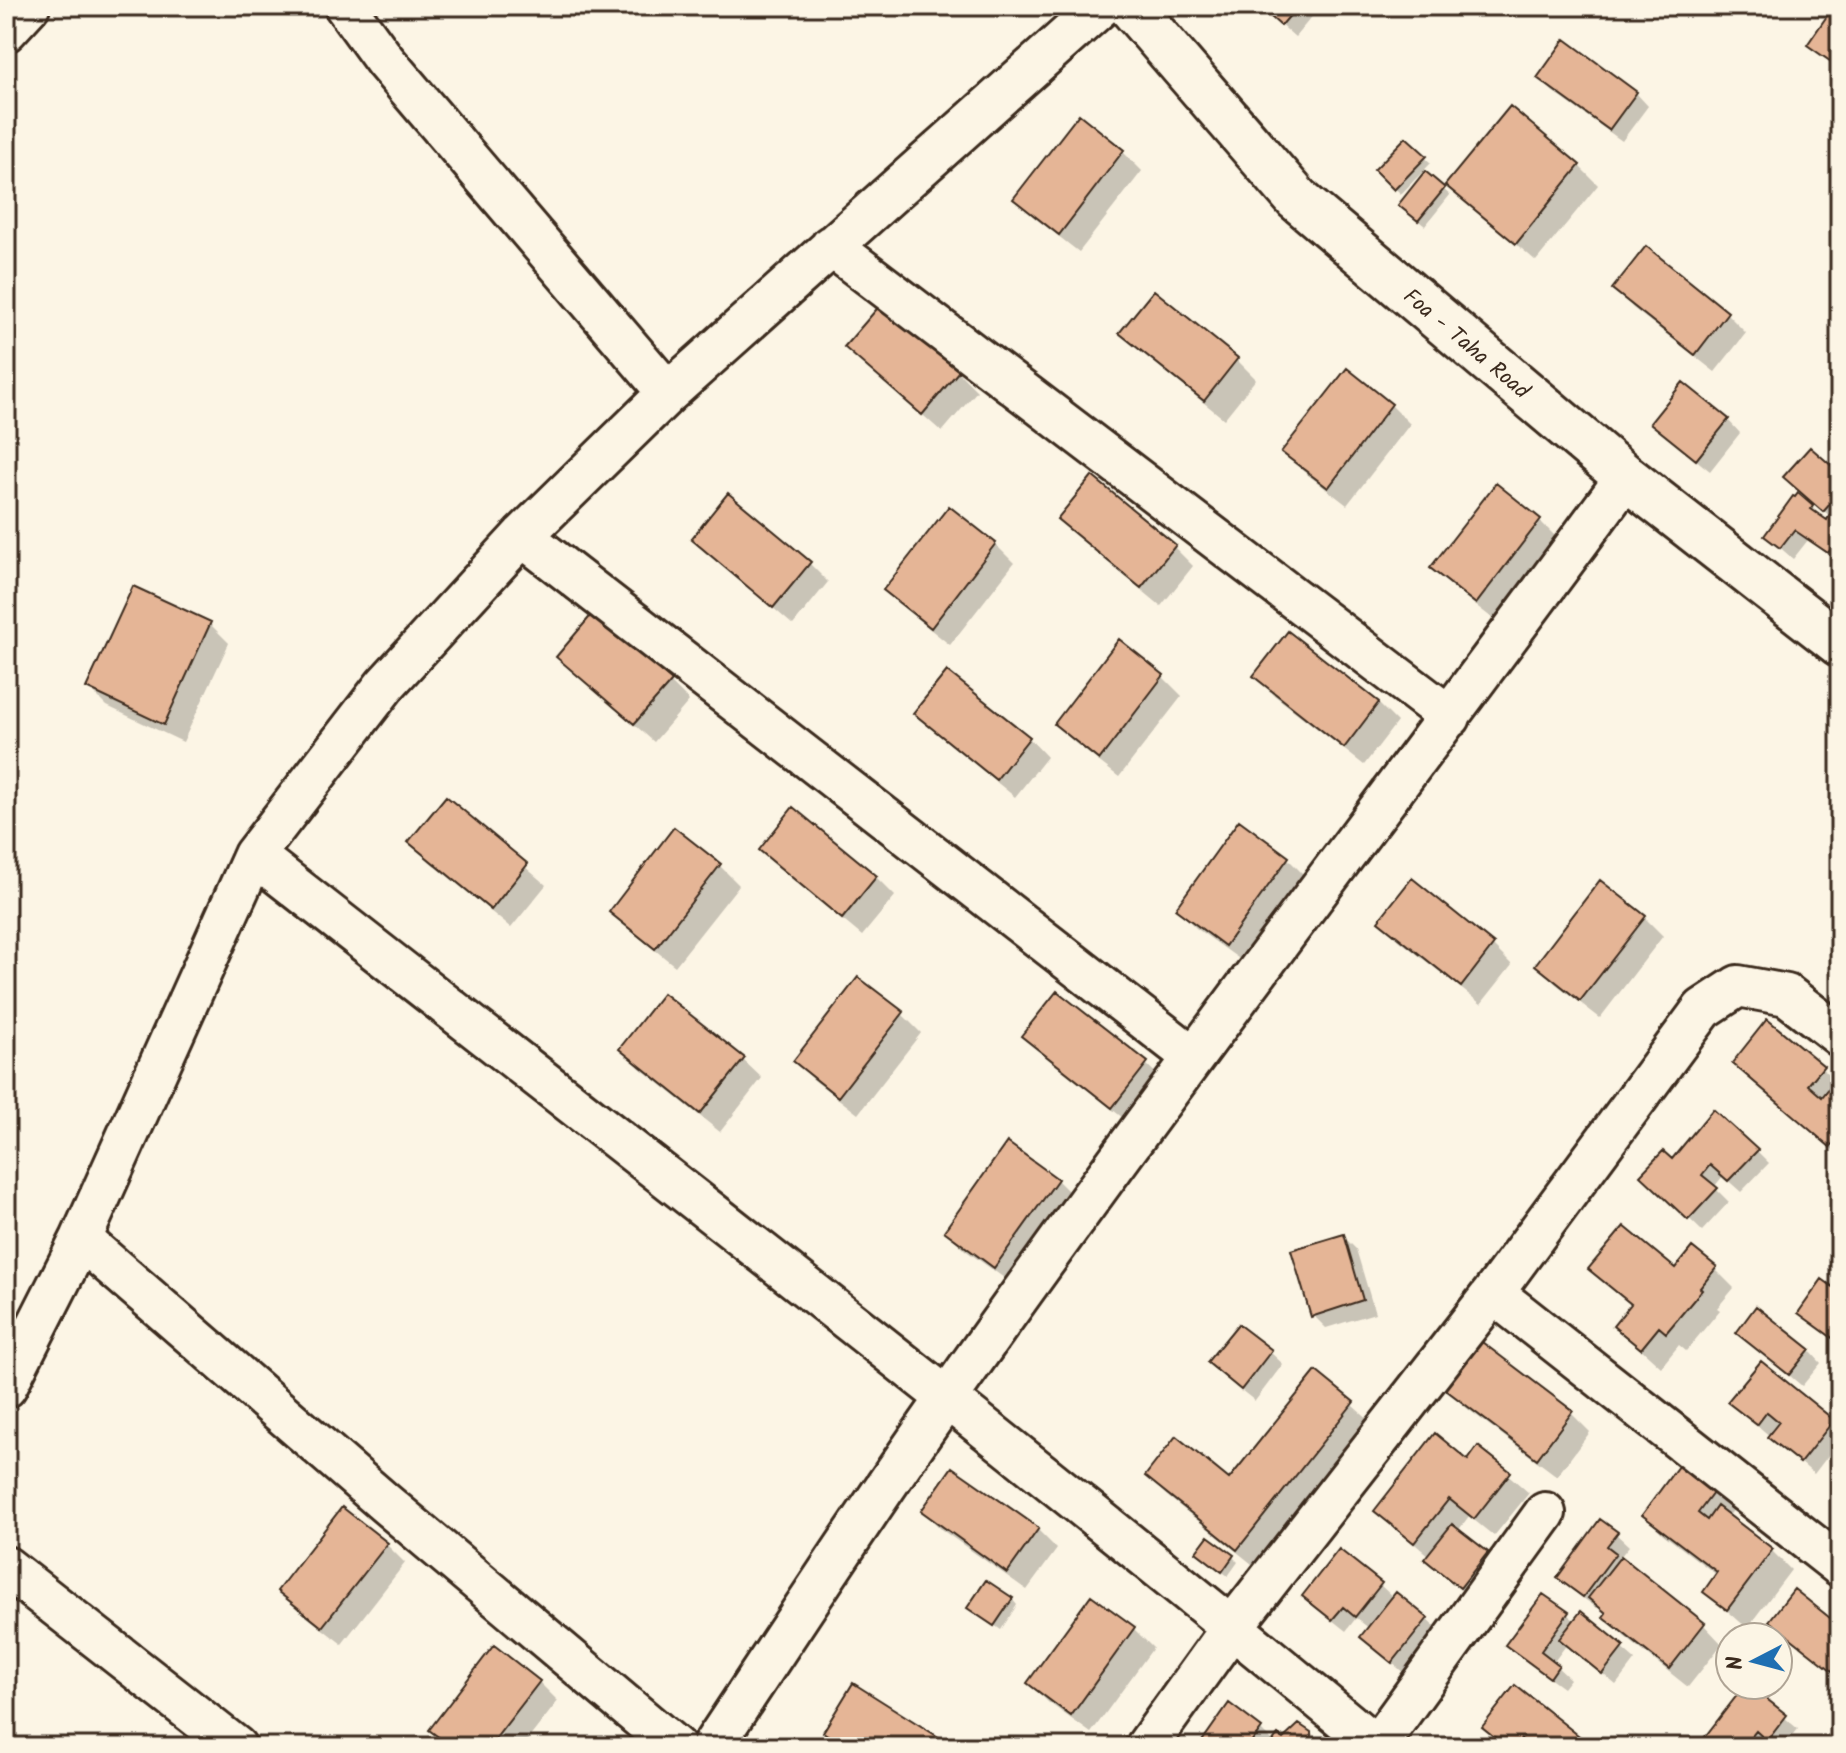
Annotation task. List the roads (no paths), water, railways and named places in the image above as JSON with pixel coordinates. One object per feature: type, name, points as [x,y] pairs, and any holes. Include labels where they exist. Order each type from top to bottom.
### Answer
[{"type":"street","points":[[6,31],[29,6]]},
{"type":"street","points":[[345,6],[385,61],[668,393]]},
{"type":"street","points":[[6,1387],[81,1239],[254,855],[385,685],[522,536],[668,393],[1101,6]]},
{"type":"street","name":"Foa - Taha Road","points":[[1130,6],[1297,199],[1626,477],[1840,644]]},
{"type":"street","points":[[831,246],[1450,717]]},
{"type":"street","points":[[712,1747],[946,1398],[1193,1057],[1450,717],[1626,477]]},
{"type":"street","points":[[522,536],[1193,1057]]},
{"type":"street","points":[[254,855],[1233,1626],[1376,1747],[1545,1513]]},
{"type":"street","points":[[1146,1747],[1233,1626],[1493,1293],[1703,1009],[1738,986],[1787,995],[1840,1036]]},
{"type":"street","points":[[81,1239],[385,1503],[675,1747]]},
{"type":"street","points":[[1493,1293],[1840,1566]]},
{"type":"street","points":[[6,1567],[236,1747]]}]
